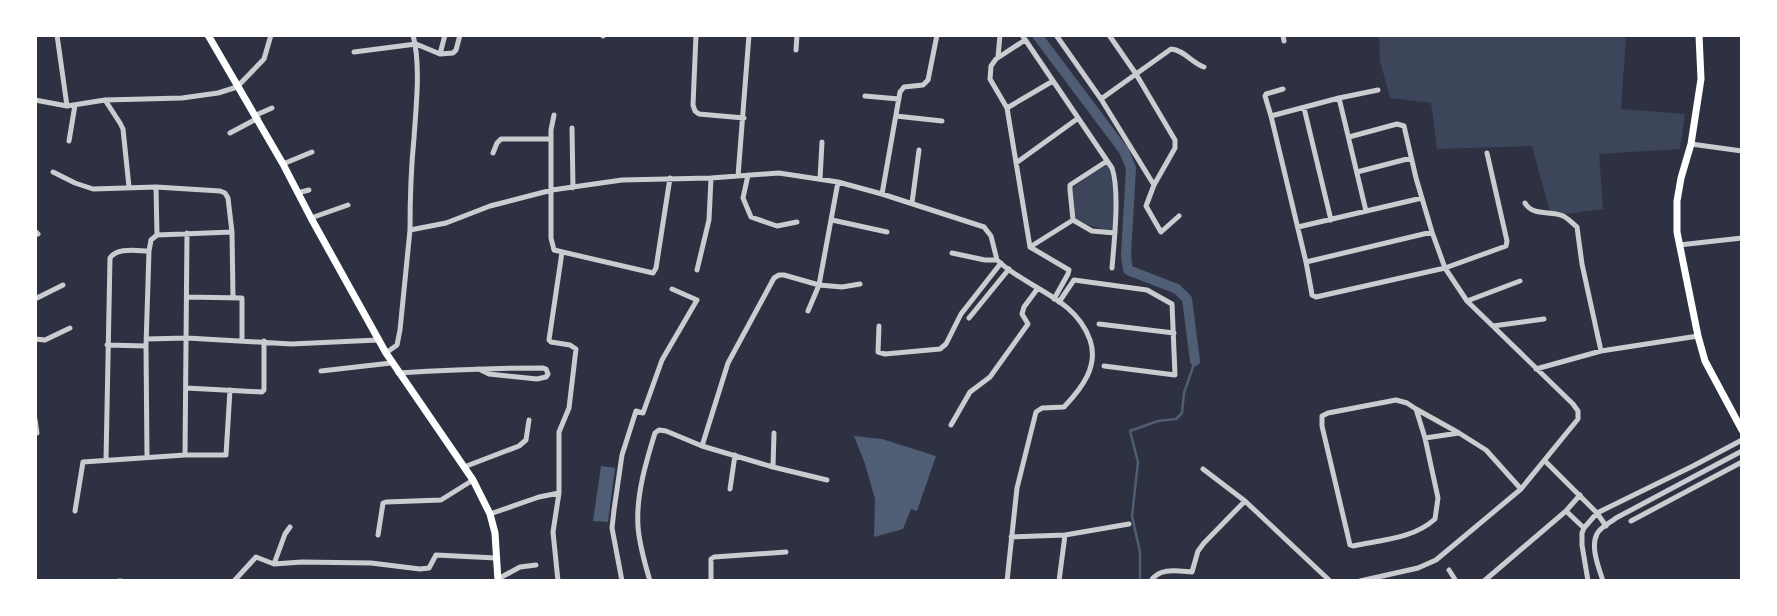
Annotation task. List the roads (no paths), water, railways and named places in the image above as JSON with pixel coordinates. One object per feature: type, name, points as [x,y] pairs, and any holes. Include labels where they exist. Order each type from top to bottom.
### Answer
[{"type":"main road","points":[[208,35],[257,117],[391,363],[473,480],[490,514],[495,533],[498,580]]},
{"type":"main road","points":[[1699,35],[1701,79],[1691,144],[1681,178],[1676,220],[1705,361],[1742,430]]},
{"type":"street","points":[[57,35],[67,106]]},
{"type":"street","points":[[35,100],[67,106],[105,100],[182,98],[218,93],[237,87],[264,59],[271,35]]},
{"type":"street","points":[[386,353],[397,345],[400,330],[410,230],[417,93],[416,44],[413,35]]},
{"type":"street","points":[[440,54],[445,35]]},
{"type":"street","points":[[354,52],[416,44],[440,54],[455,52],[460,35]]},
{"type":"street","points":[[696,35],[695,111],[699,114],[744,118]]},
{"type":"street","points":[[737,176],[749,35]]},
{"type":"street","points":[[796,50],[797,35]]},
{"type":"street","points":[[882,194],[902,88],[923,85],[928,80],[937,35]]},
{"type":"street","points":[[998,57],[1000,35]]},
{"type":"street","points":[[1056,35],[1101,99],[1154,185]]},
{"type":"street","points":[[1110,35],[1175,140],[1175,148],[1154,185],[1146,206],[1161,232],[1179,216]]},
{"type":"street","points":[[1030,247],[1007,108],[990,79],[991,66],[998,57],[1024,37],[1115,177],[1112,268]]},
{"type":"street","points":[[1101,99],[1171,49],[1176,49],[1204,66]]},
{"type":"street","points":[[1007,108],[1053,81]]},
{"type":"street","points":[[1283,89],[1265,96],[1312,295],[1316,297],[1445,268],[1504,247],[1507,242],[1487,153]]},
{"type":"street","points":[[1271,116],[1378,90]]},
{"type":"street","points":[[865,96],[899,99]]},
{"type":"street","points":[[1339,98],[1366,211]]},
{"type":"street","points":[[105,100],[121,125],[129,187]]},
{"type":"street","points":[[69,141],[75,105]]},
{"type":"street","points":[[230,133],[272,108]]},
{"type":"street","points":[[1304,108],[1331,220]]},
{"type":"street","points":[[554,115],[551,139],[551,239],[554,250],[654,272],[670,178]]},
{"type":"street","points":[[896,116],[942,121]]},
{"type":"street","points":[[1016,163],[1077,119]]},
{"type":"street","points":[[1349,137],[1402,124],[1432,232],[1445,268],[1467,301],[1578,411],[1578,419],[1521,489],[1436,560],[1387,578],[1361,581]]},
{"type":"street","points":[[572,128],[573,188]]},
{"type":"street","points":[[493,153],[501,139],[551,139]]},
{"type":"street","points":[[820,179],[822,142]]},
{"type":"street","points":[[1691,144],[1742,151]]},
{"type":"street","points":[[912,204],[919,150]]},
{"type":"street","points":[[283,164],[312,152]]},
{"type":"street","points":[[1357,172],[1411,158]]},
{"type":"street","points":[[1073,220],[1070,185],[1107,161]]},
{"type":"street","points":[[53,172],[93,189],[156,187],[223,192],[229,198],[233,297]]},
{"type":"street","points":[[410,230],[446,223],[490,206],[552,190],[622,180],[779,173],[838,182],[984,227],[991,236],[999,262]]},
{"type":"street","points":[[748,175],[743,198],[751,218],[777,226],[797,222]]},
{"type":"street","points":[[697,270],[709,220],[711,178]]},
{"type":"street","points":[[808,311],[819,285],[838,182]]},
{"type":"street","points":[[156,187],[157,235]]},
{"type":"street","points":[[297,193],[309,190]]},
{"type":"street","points":[[1298,227],[1422,198]]},
{"type":"street","points":[[1525,203],[1533,211],[1561,215],[1577,228],[1601,351]]},
{"type":"street","points":[[311,218],[348,205]]},
{"type":"street","points":[[832,220],[887,232]]},
{"type":"street","points":[[1030,247],[1073,220]]},
{"type":"street","points":[[1073,220],[1092,231],[1115,233]]},
{"type":"street","points":[[147,457],[147,343],[151,240],[157,235],[232,232]]},
{"type":"street","points":[[1306,261],[1432,232]]},
{"type":"street","points":[[185,455],[187,233]]},
{"type":"street","points":[[1679,245],[1742,238]]},
{"type":"street","points":[[1030,247],[1069,270],[1056,300]]},
{"type":"street","points":[[106,460],[111,256],[117,251],[149,251]]},
{"type":"street","points":[[558,581],[553,532],[559,493],[559,432],[569,408],[576,349],[573,345],[549,340],[562,252]]},
{"type":"street","points":[[952,253],[999,262],[1056,300],[1075,313],[1086,328],[1093,349],[1092,365],[1087,379],[1064,407],[1042,408],[1035,412],[1017,488],[1007,581]]},
{"type":"street","points":[[879,326],[878,352],[885,354],[940,349],[946,344],[961,314],[999,262]]},
{"type":"street","points":[[970,318],[1009,269]]},
{"type":"street","points":[[702,446],[728,363],[774,278],[784,275],[819,285],[842,287],[860,284]]},
{"type":"street","points":[[1056,300],[1074,280],[1146,290],[1172,304],[1175,375],[1104,366]]},
{"type":"street","points":[[1467,301],[1520,281]]},
{"type":"street","points":[[35,299],[63,285]]},
{"type":"street","points":[[951,425],[970,392],[990,377],[1028,324],[1022,314],[1038,288]]},
{"type":"street","points":[[622,581],[612,528],[622,455],[636,411],[643,413],[662,360],[697,300],[672,289]]},
{"type":"street","points":[[187,297],[243,299],[242,340]]},
{"type":"street","points":[[1493,326],[1544,319]]},
{"type":"street","points":[[1099,324],[1174,333]]},
{"type":"street","points":[[35,338],[45,340],[70,328]]},
{"type":"street","points":[[1536,369],[1601,351],[1698,337]]},
{"type":"street","points":[[107,345],[187,338],[291,344],[378,340]]},
{"type":"street","points":[[186,388],[263,391],[264,341]]},
{"type":"street","points":[[321,370],[391,363]]},
{"type":"street","points":[[398,373],[479,369],[543,368],[548,374],[537,379],[489,374],[479,369]]},
{"type":"street","points":[[75,512],[83,462],[226,455],[230,390]]},
{"type":"street","points":[[1416,409],[1438,498],[1435,519],[1413,534],[1350,545],[1322,426],[1322,416],[1328,412],[1396,400],[1407,403],[1486,450],[1521,489]]},
{"type":"street","points":[[35,419],[37,433]]},
{"type":"street","points":[[464,467],[519,446],[526,440],[528,420]]},
{"type":"street","points":[[650,581],[638,529],[638,515],[647,460],[655,433],[659,430],[666,430],[702,446],[827,480]]},
{"type":"street","points":[[773,467],[774,433]]},
{"type":"street","points":[[1425,438],[1460,433]]},
{"type":"street","points":[[1588,581],[1582,545],[1584,528],[1597,513],[1742,440]]},
{"type":"street","points":[[1603,581],[1596,555],[1598,533],[1616,519],[1742,451]]},
{"type":"street","points":[[730,489],[735,455]]},
{"type":"street","points":[[1545,461],[1597,513],[1606,526]]},
{"type":"street","points":[[1631,521],[1742,462]]},
{"type":"street","points":[[1203,469],[1245,501],[1326,579]]},
{"type":"street","points":[[378,535],[381,506],[386,502],[441,500],[473,480]]},
{"type":"street","points":[[490,514],[559,493]]},
{"type":"street","points":[[1484,581],[1566,511],[1580,495]]},
{"type":"street","points":[[1191,581],[1198,551],[1245,501]]},
{"type":"street","points":[[1566,511],[1584,528]]},
{"type":"street","points":[[1012,537],[1065,535],[1129,524]]},
{"type":"street","points":[[274,564],[290,527]]},
{"type":"street","points":[[1059,581],[1065,535]]},
{"type":"street","points":[[711,581],[711,559],[714,557],[786,552]]},
{"type":"street","points":[[234,581],[256,557],[274,564],[371,563],[420,569],[429,568],[436,555],[496,558]]},
{"type":"street","points":[[498,580],[520,568],[536,565]]},
{"type":"street","points":[[1449,570],[1457,581]]},
{"type":"street","points":[[1151,581],[1154,575],[1165,571],[1192,572]]},
{"type":"waterway","points":[[1037,35],[1124,151],[1131,168],[1126,255],[1128,270],[1177,289],[1187,299],[1195,361]]},
{"type":"waterway","points":[[1140,581],[1140,552],[1132,516],[1138,462],[1130,431],[1158,421],[1176,419],[1182,413],[1184,393],[1195,361]]}]
